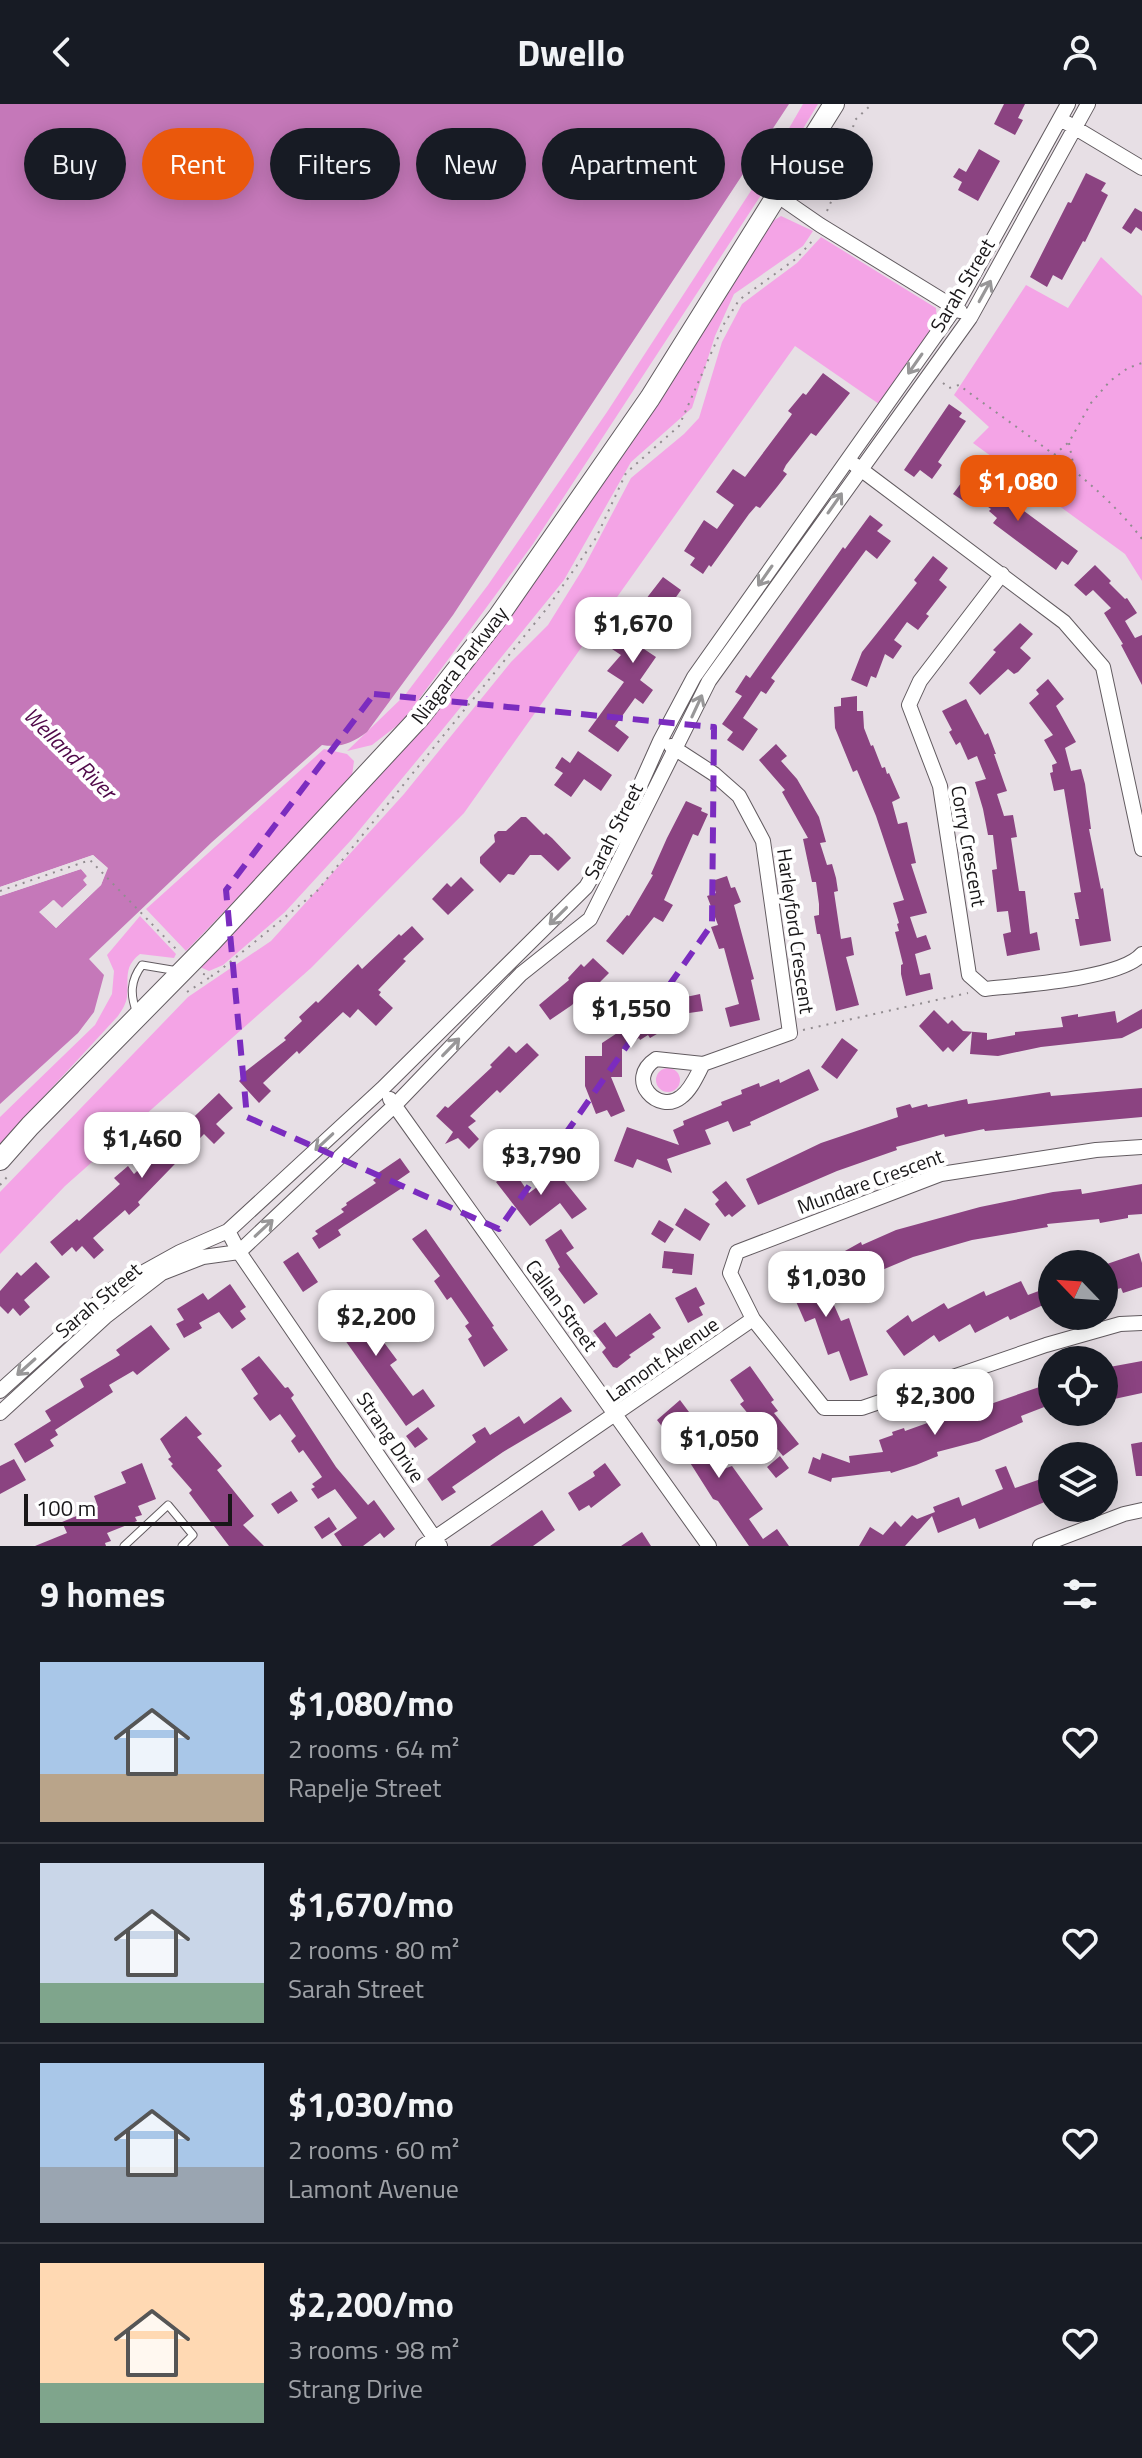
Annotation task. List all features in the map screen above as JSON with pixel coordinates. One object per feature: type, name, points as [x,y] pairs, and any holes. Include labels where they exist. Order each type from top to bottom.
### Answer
[{"type":"main road","name":"Niagara Parkway","points":[[819,128],[834,104]]},
{"type":"main road","name":"Niagara Parkway","points":[[0,1160],[419,718],[498,617],[650,398],[775,200]]},
{"type":"street","name":"Sarah Street","points":[[0,1413],[105,1317],[162,1273],[203,1257],[239,1252],[395,1105],[521,974],[590,919],[709,681],[955,308],[1068,104]]},
{"type":"street","name":"Sarah Street","points":[[0,1391],[113,1289],[180,1252],[228,1231],[382,1089],[586,887],[622,826],[660,741],[694,677],[853,464],[929,374],[970,318],[1088,104]]},
{"type":"street","points":[[1060,120],[1142,168]]},
{"type":"street","points":[[784,200],[970,318]]},
{"type":"street","points":[[853,464],[1064,622],[1103,667],[1142,849]]},
{"type":"street","name":"Corry Crescent","points":[[985,989],[969,975],[940,786],[909,705],[920,681],[1002,574]]},
{"type":"street","name":"Harleyford Crescent","points":[[660,741],[714,774],[739,796],[763,841],[790,1033],[703,1064]]},
{"type":"street","points":[[985,989],[1105,973],[1135,963],[1142,954]]},
{"type":"street","name":"Callan Street","points":[[382,1089],[709,1546]]},
{"type":"street","name":"Mundare Crescent","points":[[753,1319],[730,1273],[737,1252],[941,1174],[1096,1150],[1142,1147]]},
{"type":"street","name":"Strang Drive","points":[[228,1231],[433,1543]]},
{"type":"street","points":[[753,1319],[824,1408],[862,1408],[1046,1345],[1120,1324],[1142,1323]]},
{"type":"street","name":"Lamont Avenue","points":[[433,1543],[753,1319]]},
{"type":"street","points":[[1040,1546],[1142,1510]]},
{"type":"lane","points":[[510,963],[521,974]]},
{"type":"lane","points":[[138,1015],[131,998],[134,976],[142,965],[181,971]]},
{"type":"lane","points":[[124,1546],[168,1505],[193,1535],[182,1546]]},
{"type":"path","points":[[1053,456],[1069,442],[1091,403],[1110,381],[1128,368],[1142,363]]},
{"type":"path","points":[[929,374],[949,388],[959,385],[1074,471],[1120,512],[1142,539]]},
{"type":"path","points":[[1069,442],[1074,471]]},
{"type":"path","points":[[0,891],[90,860],[142,913]]},
{"type":"path","points":[[790,1033],[985,989]]},
{"type":"highlighted area","points":[[374,694],[714,727],[712,924],[499,1229],[247,1117],[226,890]]},
{"type":"shaded area","points":[[803,104],[818,104],[803,128],[789,128]]},
{"type":"shaded area","points":[[745,200],[758,200],[533,544],[403,721],[372,745],[347,751],[405,695],[488,585],[607,412]]},
{"type":"shaded area","points":[[781,216],[813,231],[803,246],[734,294],[715,336],[692,408],[631,462],[564,580],[352,839],[285,912],[223,965],[209,971],[200,967],[328,832],[456,688],[544,565],[773,221]]},
{"type":"shaded area","points":[[821,237],[936,308],[937,323],[879,404],[795,346],[464,813],[311,968],[65,1186],[0,1254],[0,1192],[188,997],[271,941],[404,794],[511,662],[548,625],[584,567],[631,478],[699,418],[722,342],[742,304],[797,263]]},
{"type":"shaded area","points":[[1101,257],[1142,296],[1142,581],[1125,554],[973,443],[989,427],[954,395],[1026,285],[1068,308]]},
{"type":"shaded area","points":[[324,749],[347,754],[354,761],[347,785],[186,951],[146,909]]},
{"type":"shaded area","points":[[140,916],[176,954],[174,958],[140,954],[135,959],[128,973],[124,1007],[118,1016],[0,1144],[0,1117],[95,1025],[112,994],[114,971],[107,955]]},
{"type":"shaded area","points":[[668,1068],[679,1075],[680,1080],[673,1091],[668,1092],[657,1085],[656,1080],[663,1069]]},
{"type":"water","name":"Welland River","points":[[0,104],[789,104],[773,128],[741,128],[741,177],[453,615],[367,732],[346,744],[322,745],[212,842],[89,959],[104,975],[94,1012],[78,1033],[0,1104],[0,896],[81,869],[87,876],[87,885],[62,908],[53,900],[40,912],[56,928],[101,885],[107,868],[93,855],[0,887]]},
{"type":"pier","points":[[93,855],[108,868],[101,885],[56,928],[39,912],[54,900],[62,908],[87,885],[83,880],[87,876],[81,869],[0,896],[0,887]],"holes":[[[92,860],[103,869],[97,883],[56,923],[45,912],[53,906],[64,911],[91,887],[88,880],[91,875],[83,866],[3,890]]]},
{"type":"building","points":[[1004,104],[1025,104],[1018,118],[1023,120],[1015,135],[994,124]]},
{"type":"building","points":[[979,149],[1000,161],[978,201],[958,190],[962,182],[953,177],[959,168],[966,172]]},
{"type":"building","points":[[1086,173],[1106,183],[1101,191],[1108,195],[1062,280],[1053,275],[1047,287],[1030,277]]},
{"type":"building","points":[[1135,208],[1142,212],[1142,231],[1136,227],[1131,234],[1122,228]]},
{"type":"building","points":[[823,373],[850,393],[816,436],[811,433],[786,465],[783,471],[787,474],[760,508],[756,506],[749,514],[703,574],[690,565],[695,558],[684,551],[704,520],[717,529],[734,505],[716,492],[733,469],[745,477],[792,414],[788,411],[803,393],[806,395]]},
{"type":"building","points":[[949,404],[962,413],[959,417],[966,421],[938,462],[942,465],[932,479],[920,470],[914,477],[904,470]]},
{"type":"building","points":[[970,471],[1078,551],[1068,565],[1062,561],[1056,570],[993,523],[997,518],[989,511],[991,509],[971,495],[965,502],[953,494]]},
{"type":"building","points":[[870,515],[883,525],[877,531],[891,541],[877,559],[866,550],[771,678],[775,681],[766,694],[761,691],[743,718],[758,729],[743,751],[727,740],[733,732],[722,724],[742,696],[735,692],[746,675],[750,678],[843,547],[845,549]]},
{"type":"building","points":[[933,556],[948,568],[939,580],[947,587],[926,614],[929,616],[918,630],[907,622],[894,640],[902,646],[893,659],[885,654],[876,678],[871,676],[867,687],[851,680],[862,652],[917,583],[914,580]]},
{"type":"building","points":[[1095,565],[1137,613],[1125,621],[1135,638],[1142,635],[1142,685],[1104,613],[1111,608],[1093,590],[1086,596],[1074,585]]},
{"type":"building","points":[[663,577],[681,590],[641,647],[656,657],[640,680],[653,690],[643,704],[635,698],[615,726],[629,737],[618,752],[588,731],[624,682],[607,671],[621,655],[612,649],[611,642],[616,635],[651,630],[632,617]]},
{"type":"building","points":[[1020,623],[1033,634],[1020,648],[1031,658],[1014,674],[1008,669],[980,695],[969,683],[996,652],[993,650]]},
{"type":"building","points":[[1048,679],[1064,699],[1056,706],[1076,742],[1065,748],[1071,771],[1081,769],[1085,784],[1089,829],[1111,941],[1080,946],[1074,893],[1081,892],[1064,789],[1054,791],[1050,773],[1053,772],[1052,765],[1057,763],[1044,740],[1053,735],[1029,703],[1039,694],[1036,690]]},
{"type":"building","points":[[857,696],[857,711],[863,711],[864,728],[871,746],[882,768],[885,767],[889,773],[900,798],[892,802],[898,824],[907,822],[916,863],[911,864],[927,913],[910,917],[917,938],[926,935],[931,949],[915,954],[920,975],[930,973],[933,989],[906,996],[901,974],[903,964],[895,932],[899,931],[899,923],[893,903],[904,900],[876,816],[835,728],[834,707],[841,706],[841,698]]},
{"type":"building","points":[[966,699],[985,735],[988,733],[1007,791],[997,794],[1004,816],[1013,815],[1017,837],[1011,838],[1019,891],[1025,891],[1030,934],[1037,932],[1040,950],[1007,956],[1003,934],[1011,932],[1008,911],[997,912],[992,870],[997,869],[993,835],[988,835],[975,782],[986,779],[977,756],[968,760],[960,742],[956,745],[942,711]]},
{"type":"building","points":[[776,744],[787,756],[781,761],[797,779],[819,817],[826,842],[820,843],[827,865],[832,864],[836,878],[838,891],[834,892],[841,939],[851,937],[854,955],[846,957],[859,1005],[836,1011],[814,916],[819,915],[819,904],[803,839],[808,838],[782,792],[785,790],[759,760]]},
{"type":"building","points":[[578,751],[612,775],[601,791],[584,779],[571,797],[554,785],[563,773],[555,768],[562,757],[570,763]]},
{"type":"building","points":[[686,801],[708,814],[698,836],[693,834],[664,900],[673,905],[663,922],[654,917],[623,955],[606,941],[629,916],[653,875]]},
{"type":"building","points":[[521,817],[526,817],[544,835],[546,833],[571,858],[558,871],[541,855],[530,855],[514,875],[508,874],[500,883],[480,863],[480,857],[495,842],[494,835],[498,831],[506,831]]},
{"type":"building","points":[[727,876],[741,902],[734,905],[754,979],[751,980],[760,1020],[730,1027],[725,1008],[739,1004],[724,948],[719,949],[711,927],[718,925],[707,896],[716,893],[712,881]]},
{"type":"building","points":[[461,877],[474,890],[448,915],[432,899],[447,883],[451,887]]},
{"type":"building","points":[[412,926],[424,939],[378,990],[381,992],[379,995],[393,1008],[376,1026],[358,1009],[350,1018],[343,1012],[263,1083],[271,1091],[259,1103],[239,1081],[244,1076],[242,1074],[286,1040],[284,1038],[302,1021],[299,1017],[358,964],[362,969],[399,934],[401,936]]},
{"type":"building","points":[[593,958],[609,973],[595,987],[592,983],[572,1005],[550,1020],[539,1005],[569,980],[581,964],[584,967]]},
{"type":"building","points":[[686,993],[686,997],[700,994],[703,1011],[689,1013],[686,1022],[674,1024],[650,1038],[648,1035],[639,1038],[622,1049],[622,1077],[611,1077],[625,1111],[611,1117],[607,1110],[596,1114],[585,1086],[585,1056],[602,1056],[602,1043],[666,1001],[665,996]]},
{"type":"building","points":[[1142,1009],[1142,1028],[1122,1038],[1041,1047],[998,1056],[970,1054],[972,1032],[953,1052],[948,1047],[943,1052],[919,1026],[934,1010],[948,1024],[952,1020],[963,1031],[987,1033],[987,1040],[1015,1035],[1015,1032],[1063,1027],[1061,1017],[1078,1014],[1078,1017],[1115,1011],[1117,1023]]},
{"type":"building","points":[[842,1038],[858,1050],[837,1079],[821,1067]]},
{"type":"building","points":[[527,1043],[539,1055],[500,1093],[497,1090],[470,1116],[476,1121],[468,1127],[479,1139],[469,1149],[458,1138],[445,1144],[453,1132],[436,1116],[492,1067],[490,1065],[509,1046],[516,1053]]},
{"type":"building","points":[[809,1069],[819,1090],[733,1132],[728,1121],[705,1130],[711,1144],[667,1159],[672,1173],[637,1159],[633,1168],[614,1161],[627,1127],[679,1145],[673,1130],[684,1125],[683,1121],[722,1105],[721,1102],[742,1094],[741,1090],[759,1083],[760,1087],[779,1079],[780,1083]]},
{"type":"building","points":[[1142,1088],[1142,1117],[984,1129],[945,1137],[944,1134],[896,1147],[897,1150],[837,1171],[758,1205],[746,1179],[821,1143],[898,1117],[896,1108],[910,1104],[912,1108],[927,1104],[928,1107],[967,1099],[968,1104],[1050,1092],[1051,1096]]},
{"type":"building","points":[[219,1093],[233,1108],[216,1124],[225,1133],[214,1144],[204,1134],[138,1202],[140,1205],[129,1215],[125,1210],[93,1238],[104,1250],[94,1259],[82,1246],[76,1252],[72,1247],[62,1256],[50,1242],[120,1184],[114,1178],[128,1166],[134,1174]]},
{"type":"building","points":[[400,1158],[410,1172],[397,1181],[402,1188],[338,1230],[341,1235],[319,1249],[312,1238],[318,1234],[315,1231],[344,1212],[341,1209],[346,1203],[376,1183],[373,1180],[380,1175],[378,1173]]},
{"type":"building","points":[[513,1170],[529,1193],[557,1172],[587,1209],[572,1219],[560,1203],[530,1226],[496,1182]]},
{"type":"building","points":[[726,1181],[746,1206],[732,1217],[729,1214],[725,1217],[715,1204],[719,1200],[712,1192]]},
{"type":"building","points":[[1142,1184],[1142,1214],[1128,1215],[1128,1218],[1100,1223],[1099,1219],[1047,1224],[1048,1227],[972,1240],[913,1257],[882,1270],[880,1265],[849,1281],[836,1256],[861,1242],[862,1245],[896,1230],[980,1207],[1053,1192],[1081,1189],[1082,1194]]},
{"type":"building","points":[[685,1208],[710,1224],[700,1241],[675,1225]]},
{"type":"building","points":[[659,1220],[674,1229],[665,1243],[651,1234]]},
{"type":"building","points":[[426,1229],[508,1350],[484,1367],[468,1339],[472,1336],[465,1326],[469,1323],[451,1297],[447,1300],[434,1281],[440,1276],[412,1239]]},
{"type":"building","points":[[561,1229],[574,1248],[566,1253],[598,1294],[584,1304],[558,1269],[560,1267],[545,1240]]},
{"type":"building","points":[[664,1251],[694,1254],[692,1275],[672,1273],[673,1269],[662,1268]]},
{"type":"building","points":[[298,1252],[318,1282],[303,1292],[283,1262]]},
{"type":"building","points":[[1139,1253],[1142,1287],[1123,1293],[1121,1288],[1118,1289],[1118,1260]]},
{"type":"building","points":[[36,1262],[50,1277],[24,1300],[30,1307],[20,1316],[13,1308],[8,1314],[0,1306],[0,1291],[17,1272],[21,1276]]},
{"type":"building","points":[[806,1264],[815,1283],[823,1280],[841,1321],[849,1318],[868,1375],[850,1381],[839,1351],[828,1355],[815,1318],[805,1322],[791,1290],[787,1291],[781,1275]]},
{"type":"building","points":[[1021,1281],[1028,1295],[1038,1291],[1038,1307],[1010,1320],[1008,1316],[975,1333],[970,1324],[939,1342],[934,1335],[904,1356],[886,1331],[908,1315],[912,1322],[944,1303],[948,1309],[984,1291],[986,1296]]},
{"type":"building","points":[[230,1284],[246,1307],[240,1311],[246,1319],[232,1329],[219,1312],[199,1323],[202,1328],[184,1338],[176,1324],[184,1320],[177,1309],[203,1293],[208,1300]]},
{"type":"building","points":[[696,1287],[705,1304],[699,1307],[703,1315],[688,1323],[675,1298]]},
{"type":"building","points":[[345,1290],[397,1360],[390,1365],[413,1396],[423,1389],[435,1406],[406,1426],[325,1312],[323,1305]]},
{"type":"building","points":[[650,1313],[661,1328],[652,1334],[655,1337],[629,1355],[631,1357],[617,1368],[613,1367],[602,1352],[606,1348],[593,1331],[605,1322],[616,1337]]},
{"type":"building","points":[[151,1325],[170,1349],[137,1375],[133,1371],[109,1385],[113,1392],[55,1430],[58,1435],[50,1440],[54,1446],[25,1463],[14,1444],[51,1421],[45,1411],[84,1387],[80,1379],[120,1355],[116,1350]]},
{"type":"building","points":[[259,1356],[294,1395],[291,1398],[336,1467],[368,1505],[374,1500],[395,1529],[384,1538],[380,1533],[363,1546],[342,1546],[334,1534],[357,1518],[335,1489],[318,1499],[311,1489],[315,1487],[312,1484],[322,1477],[303,1450],[299,1453],[291,1441],[296,1436],[280,1414],[270,1421],[253,1398],[258,1394],[241,1369]]},
{"type":"building","points":[[1142,1361],[1142,1393],[1118,1398],[1118,1365]]},
{"type":"building","points":[[750,1366],[774,1400],[771,1402],[778,1411],[774,1413],[799,1444],[783,1456],[740,1404],[744,1401],[730,1380]]},
{"type":"building","points":[[1038,1387],[1038,1409],[1021,1416],[1023,1422],[979,1441],[937,1452],[938,1456],[916,1465],[891,1473],[832,1478],[831,1482],[808,1473],[813,1457],[820,1460],[822,1453],[850,1463],[849,1456],[883,1452],[879,1440],[893,1435],[892,1432],[904,1428],[905,1431],[975,1406],[976,1409]]},
{"type":"building","points":[[561,1397],[572,1411],[452,1487],[456,1492],[442,1501],[427,1479],[476,1442],[472,1435],[485,1427],[490,1435],[519,1416],[524,1424]]},
{"type":"building","points":[[680,1400],[692,1416],[688,1418],[694,1427],[691,1430],[697,1442],[718,1471],[732,1466],[763,1509],[749,1519],[763,1539],[777,1529],[789,1546],[749,1546],[718,1501],[713,1499],[670,1431],[667,1433],[657,1420]]},
{"type":"building","points":[[186,1416],[202,1434],[197,1437],[222,1466],[217,1470],[254,1516],[243,1525],[264,1546],[229,1546],[189,1493],[192,1490],[171,1466],[173,1464],[168,1459],[171,1457],[160,1439]]},
{"type":"building","points":[[418,1427],[428,1439],[415,1448],[406,1436]]},
{"type":"building","points":[[1142,1442],[1142,1476],[1136,1476],[1131,1444]]},
{"type":"building","points":[[780,1456],[789,1468],[776,1478],[767,1467]]},
{"type":"building","points":[[14,1459],[26,1480],[0,1494],[0,1466]]},
{"type":"building","points":[[142,1463],[156,1499],[138,1506],[142,1515],[135,1517],[137,1521],[107,1533],[111,1541],[105,1543],[106,1546],[35,1546],[67,1533],[62,1522],[98,1507],[94,1496],[126,1483],[121,1472]]},
{"type":"building","points":[[605,1463],[621,1485],[591,1508],[589,1505],[579,1511],[568,1493],[595,1476],[593,1472]]},
{"type":"building","points":[[1006,1466],[1015,1488],[1038,1480],[1038,1505],[979,1529],[975,1518],[938,1533],[932,1516],[905,1546],[859,1546],[870,1527],[883,1535],[895,1521],[901,1527],[912,1515],[917,1519],[935,1512],[933,1507],[959,1497],[962,1506],[1003,1489],[995,1470]]},
{"type":"building","points":[[291,1491],[298,1501],[278,1514],[271,1504]]},
{"type":"building","points":[[542,1510],[555,1530],[533,1546],[490,1546]]},
{"type":"building","points":[[329,1517],[337,1529],[322,1539],[314,1527]]},
{"type":"building","points":[[642,1532],[651,1546],[621,1546]]}]
